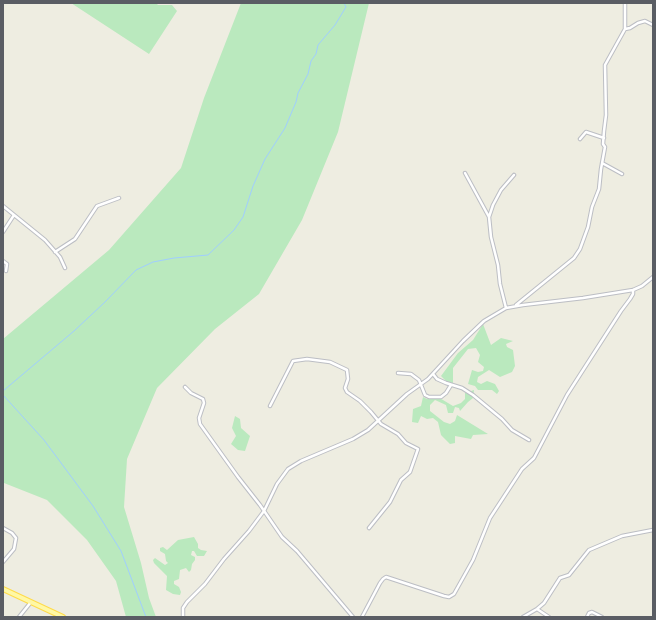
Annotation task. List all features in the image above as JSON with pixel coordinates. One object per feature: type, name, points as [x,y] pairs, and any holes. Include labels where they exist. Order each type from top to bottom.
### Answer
[{"type":"main road","points":[[3,589],[63,617]]},
{"type":"street","points":[[514,307],[563,268],[577,254],[588,227],[592,207],[599,189],[605,147],[603,144],[606,115],[605,65],[625,29],[625,3]]},
{"type":"street","points":[[625,29],[645,21],[653,25]]},
{"type":"street","points":[[580,139],[586,132],[604,138]]},
{"type":"street","points":[[602,163],[622,174]]},
{"type":"street","points":[[465,173],[489,217],[491,237],[506,308]]},
{"type":"street","points":[[489,217],[493,205],[501,190],[514,175]]},
{"type":"street","points":[[55,252],[75,239],[97,206],[119,198]]},
{"type":"street","points":[[3,206],[45,240],[60,257],[65,268]]},
{"type":"street","points":[[3,232],[14,215]]},
{"type":"street","points":[[3,261],[7,264],[6,270]]},
{"type":"street","points":[[183,617],[183,608],[187,602],[205,584],[224,559],[249,531],[264,510],[288,469],[296,463],[353,439],[368,430],[407,394],[421,385],[433,374],[462,341],[484,321],[506,308],[633,290],[642,286],[653,277]]},
{"type":"street","points":[[362,617],[380,583],[386,577],[444,596],[449,597],[454,594],[473,560],[490,518],[522,469],[534,458],[567,395],[630,299],[633,294],[633,290]]},
{"type":"street","points":[[270,406],[293,361],[307,359],[325,361],[347,370],[348,379],[345,390],[371,412],[377,421],[398,434],[408,444],[418,449],[410,472],[401,480],[390,502],[369,528]]},
{"type":"street","points":[[398,374],[411,374],[418,380],[425,395],[435,398],[446,393],[451,385]]},
{"type":"street","points":[[433,374],[437,379],[462,388],[473,395],[502,419],[512,430],[529,440]]},
{"type":"street","points":[[185,387],[191,393],[203,399],[204,403],[199,418],[200,424],[264,510],[282,537],[297,551],[352,617]]},
{"type":"street","points":[[3,528],[12,533],[16,538],[14,549],[3,562]]},
{"type":"street","points":[[523,617],[544,603],[560,578],[569,575],[588,550],[622,536],[653,530]]},
{"type":"street","points":[[19,617],[30,602]]},
{"type":"street","points":[[537,609],[549,617]]},
{"type":"street","points":[[587,617],[589,613],[592,612],[602,617]]},
{"type":"green space","points":[[71,3],[156,3],[158,5],[172,5],[177,11],[149,54]]},
{"type":"green space","points":[[241,3],[369,3],[338,132],[302,220],[259,294],[215,329],[157,388],[127,459],[124,507],[141,563],[149,598],[156,617],[126,617],[116,581],[87,540],[47,500],[4,483],[3,339],[109,250],[181,168],[204,98]]},
{"type":"green space","points":[[483,324],[491,345],[501,338],[513,341],[506,344],[507,347],[513,350],[515,366],[512,372],[500,377],[489,370],[478,377],[477,382],[481,384],[487,381],[495,384],[499,391],[497,394],[492,390],[478,390],[475,386],[468,384],[472,370],[478,372],[483,371],[484,367],[478,362],[480,355],[476,348],[468,349],[453,368],[453,385],[441,376],[458,353],[473,340]]},
{"type":"green space","points":[[474,390],[473,398],[460,411],[459,408],[455,407],[453,413],[448,413],[446,405],[435,400],[430,405],[430,411],[444,422],[450,424],[455,421],[457,415],[488,434],[473,435],[471,439],[455,436],[455,443],[450,444],[441,435],[438,422],[433,418],[427,419],[421,416],[418,423],[412,422],[413,409],[421,406],[423,397],[427,399],[438,397],[453,406],[461,403],[465,399],[465,393]]},
{"type":"green space","points":[[235,416],[240,419],[241,428],[250,436],[245,451],[238,450],[231,444],[236,436],[232,428]]},
{"type":"green space","points":[[194,537],[198,544],[198,548],[207,551],[204,556],[197,556],[194,551],[192,551],[191,555],[195,557],[195,560],[192,564],[191,570],[189,572],[186,568],[180,570],[179,579],[174,581],[174,584],[179,587],[181,592],[180,595],[173,594],[166,590],[167,576],[154,563],[153,560],[155,558],[165,565],[168,563],[166,561],[165,554],[160,551],[160,548],[163,547],[167,550],[178,540]]},
{"type":"waterway","points":[[3,391],[74,331],[136,270],[153,262],[174,258],[208,255],[234,230],[243,217],[253,186],[265,159],[285,128],[296,102],[298,93],[308,74],[311,61],[316,54],[318,45],[335,25],[346,7],[344,3]]},
{"type":"waterway","points":[[3,395],[44,440],[93,506],[121,551],[146,617]]}]
